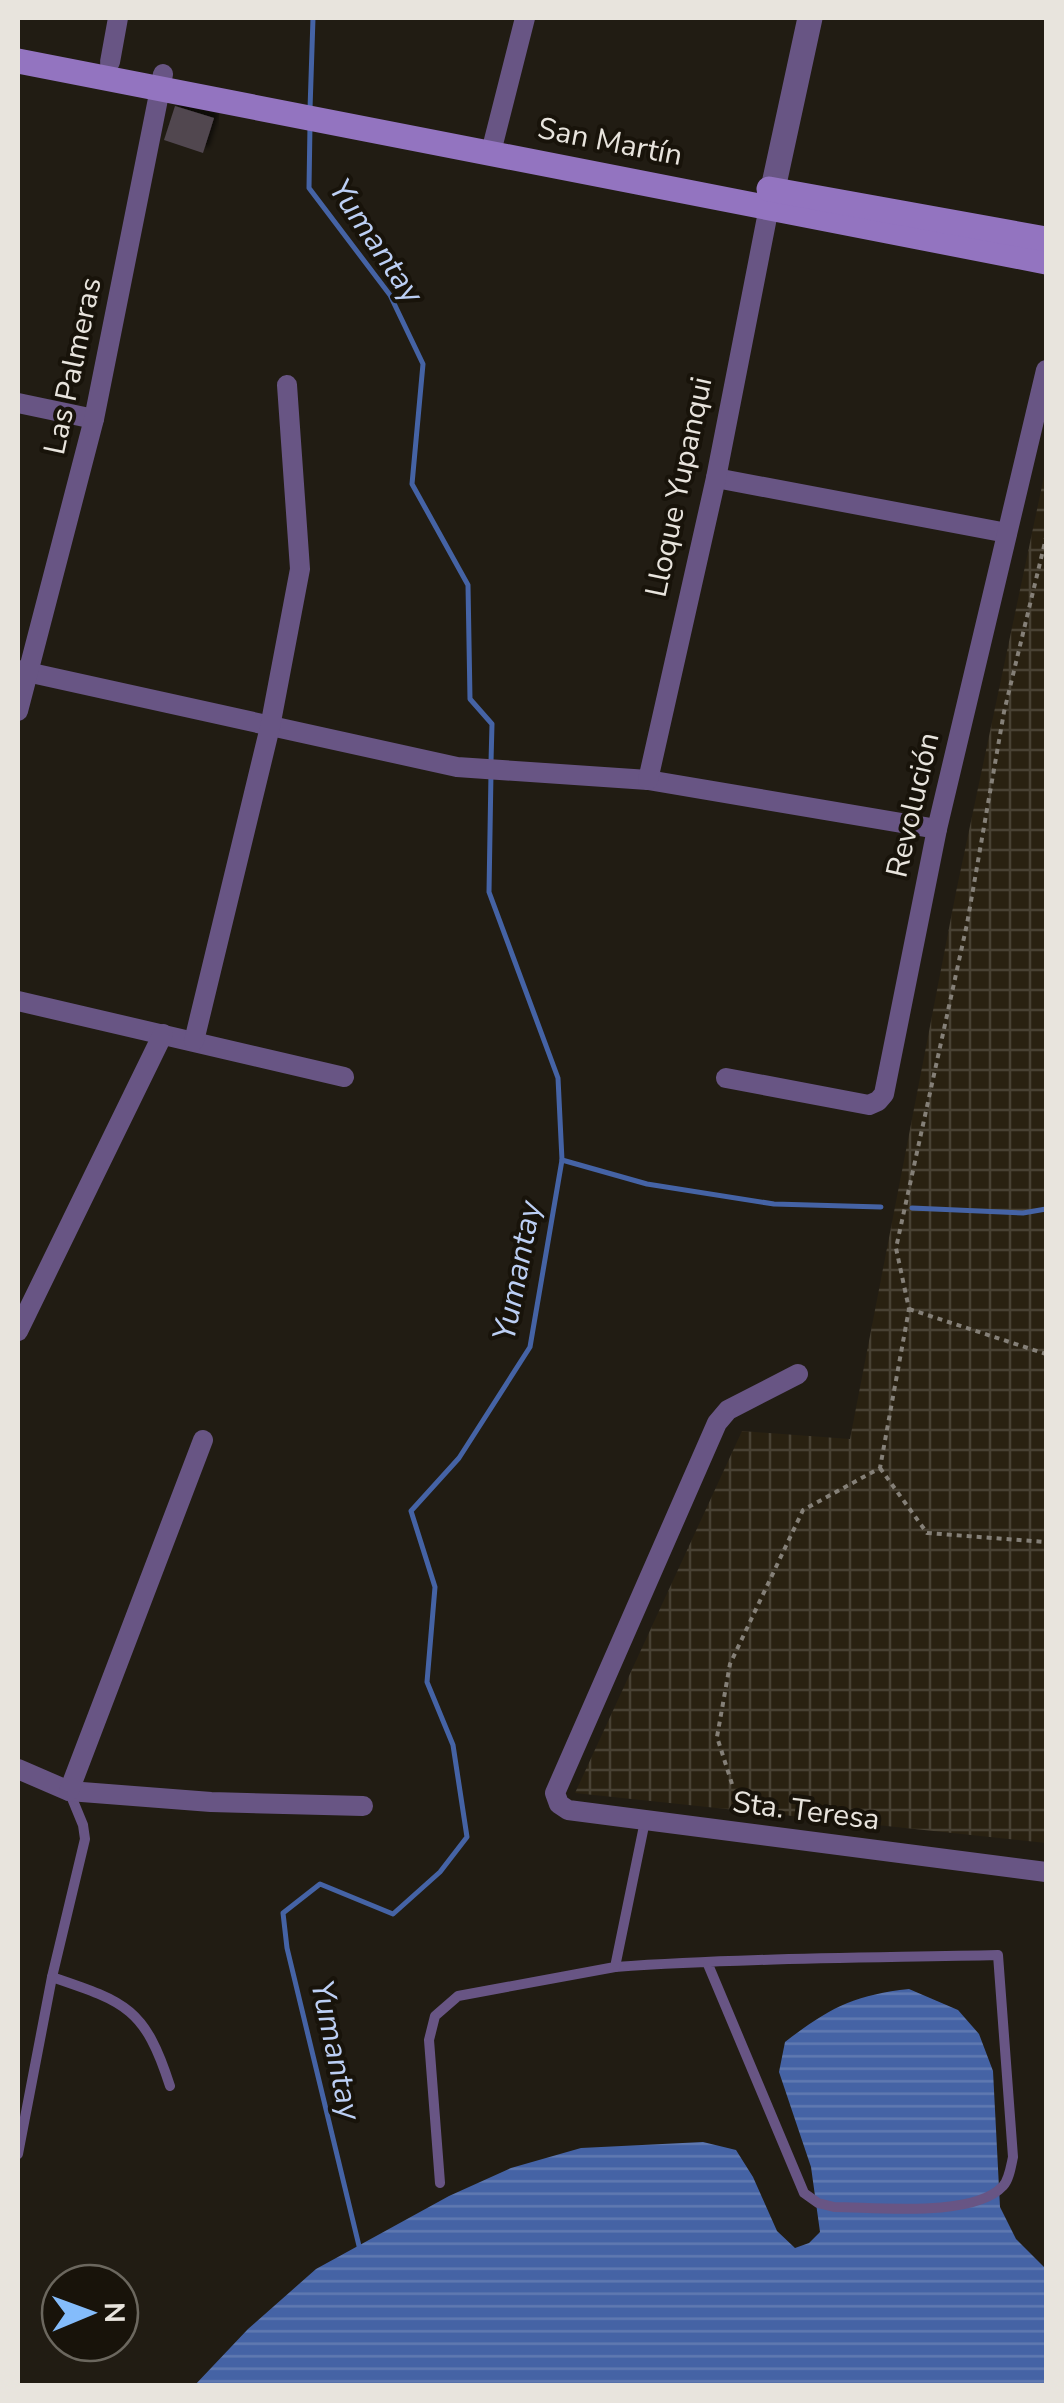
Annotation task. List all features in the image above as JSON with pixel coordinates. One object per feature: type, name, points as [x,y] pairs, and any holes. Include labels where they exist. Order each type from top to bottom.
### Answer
[{"type":"main road","points":[[18,44],[110,62],[162,81]]},
{"type":"main road","points":[[18,61],[162,81]]},
{"type":"main road","name":"San Martín","points":[[162,81],[771,198],[1046,262]]},
{"type":"main road","name":"San Martín","points":[[771,198],[1046,239]]},
{"type":"street","points":[[110,62],[118,18]]},
{"type":"street","points":[[493,143],[524,18]]},
{"type":"street","name":"Lloque Yupanqui","points":[[648,780],[716,478],[810,18]]},
{"type":"street","name":"Las Palmeras","points":[[18,711],[22,671],[94,419],[162,81]]},
{"type":"street","name":"Revolución","points":[[726,1078],[869,1105],[884,1094],[936,829],[1044,395],[1046,370]]},
{"type":"street","points":[[194,1040],[270,727],[300,569],[287,385]]},
{"type":"street","points":[[18,404],[94,419]]},
{"type":"street","points":[[716,478],[1008,533]]},
{"type":"street","points":[[22,671],[457,767],[648,780],[936,829]]},
{"type":"street","points":[[18,1000],[344,1077]]},
{"type":"street","points":[[18,1332],[163,1034]]},
{"type":"street","name":"Sta. Teresa","points":[[798,1374],[728,1410],[718,1423],[555,1793],[559,1804],[568,1810],[1046,1872]]},
{"type":"street","points":[[69,1791],[203,1440]]},
{"type":"street","points":[[18,1769],[69,1791],[212,1802],[363,1806]]},
{"type":"lane","points":[[18,2154],[84,1839],[83,1825],[69,1791]]},
{"type":"lane","points":[[615,1967],[644,1820]]},
{"type":"lane","points":[[440,2183],[429,2040],[435,2016],[458,1996],[615,1967],[706,1962],[998,1955],[1014,2157],[1004,2185],[982,2200],[947,2207],[834,2207],[804,2194],[738,2030],[706,1962]]},
{"type":"lane","points":[[52,1978],[108,1996],[137,2018],[156,2042],[170,2086]]},
{"type":"path","points":[[1046,538],[1004,712],[967,924],[896,1248],[909,1309],[880,1468],[927,1533],[1046,1542]]},
{"type":"path","points":[[909,1309],[1046,1354]]},
{"type":"path","points":[[732,1784],[717,1736],[730,1664],[803,1510],[880,1468]]},
{"type":"shaded area","points":[[1046,467],[1046,1843],[575,1793],[742,1431],[850,1439],[956,892]]},
{"type":"water","points":[[909,1989],[958,2010],[979,2034],[993,2071],[1000,2207],[1016,2239],[1046,2269],[1046,2385],[194,2386],[248,2329],[316,2269],[449,2196],[511,2168],[581,2148],[703,2142],[736,2150],[777,2231],[795,2248],[809,2243],[820,2232],[811,2167],[779,2072],[785,2042],[843,2005]]},
{"type":"building","points":[[175,106],[214,118],[203,153],[164,140]]},
{"type":"waterway","name":"Yumantay","points":[[310,109],[313,18]]},
{"type":"waterway","name":"Yumantay","points":[[310,125],[309,188],[390,295],[423,364],[412,484],[468,585],[470,699],[492,724],[491,762]]},
{"type":"waterway","name":"Yumantay","points":[[360,2250],[287,1948],[283,1913],[320,1884],[393,1914],[440,1872],[467,1837],[453,1745],[427,1682],[435,1587],[411,1511],[459,1458],[530,1347],[562,1160],[558,1078],[489,892],[491,773]]},
{"type":"waterway","points":[[562,1160],[647,1184],[774,1204],[881,1207]]},
{"type":"waterway","points":[[912,1208],[1023,1213],[1046,1209]]}]
